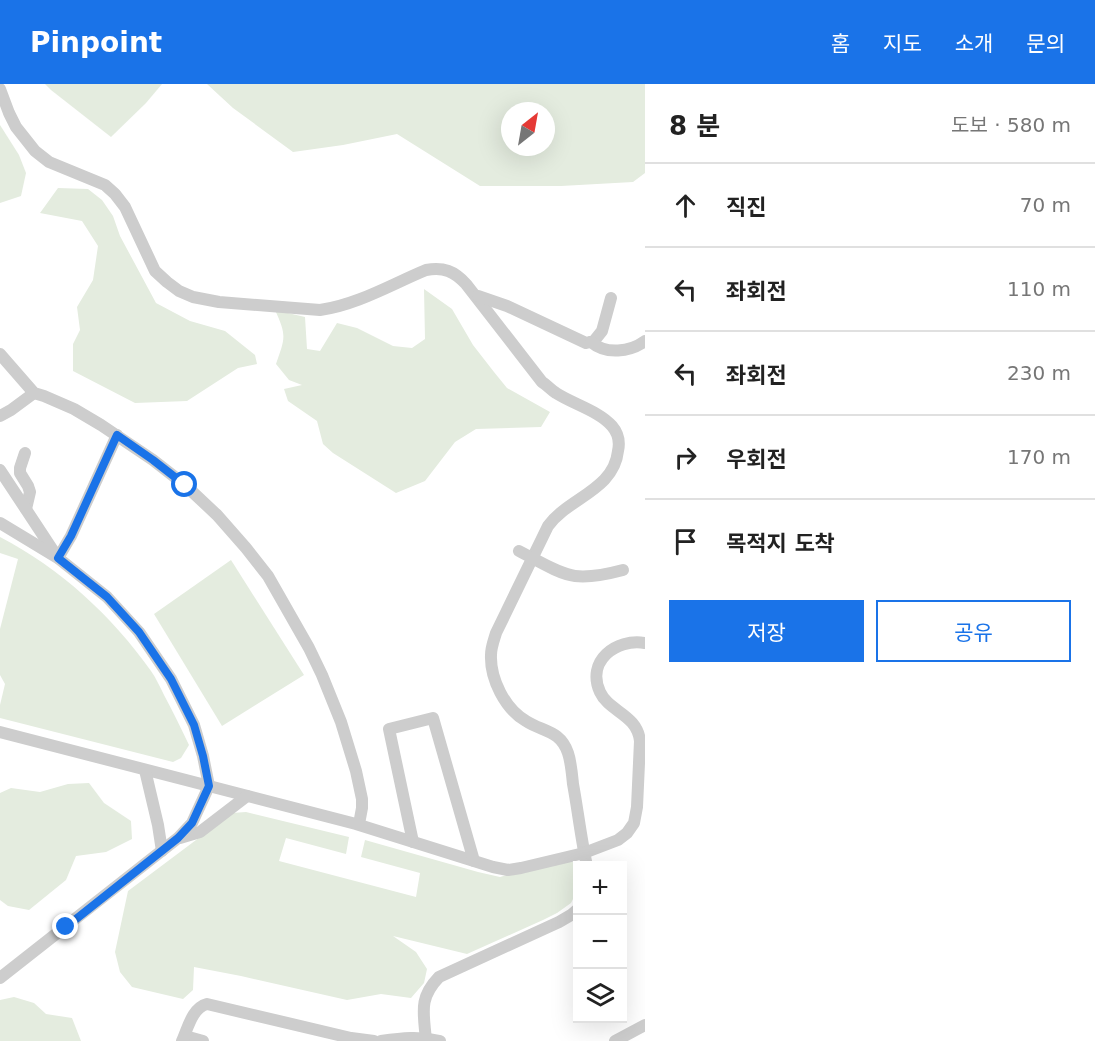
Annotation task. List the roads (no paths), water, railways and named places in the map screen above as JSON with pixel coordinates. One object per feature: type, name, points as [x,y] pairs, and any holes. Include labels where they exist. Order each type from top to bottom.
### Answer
[{"type":"street","points":[[0,89],[16,127],[35,151],[49,162],[105,185],[115,194],[125,207],[155,271],[179,291],[193,297],[219,302],[320,310],[335,308],[426,270],[445,269],[459,276],[477,296],[542,382],[556,393],[603,418],[612,426],[618,436],[619,445],[618,455],[609,475],[594,489],[554,517],[491,646],[495,680],[511,709],[528,723],[559,737],[564,744],[568,754],[585,859]]},
{"type":"street","points":[[477,296],[507,306],[586,343],[594,341],[600,334],[611,298]]},
{"type":"street","points":[[591,342],[606,350],[627,350],[645,341]]},
{"type":"street","points":[[0,354],[34,393],[74,410],[117,435],[153,460],[193,493],[223,522],[268,576],[309,648],[341,722],[362,799],[359,824]]},
{"type":"street","points":[[0,416],[34,393]]},
{"type":"street","points":[[58,558],[71,536],[117,435]]},
{"type":"street","points":[[25,453],[20,473],[30,492],[26,509]]},
{"type":"street","points":[[0,470],[58,558]]},
{"type":"street","points":[[0,523],[58,558],[107,597],[139,632],[183,702],[194,725],[209,786],[192,823],[178,838],[0,978]]},
{"type":"street","points":[[519,551],[560,572],[573,576],[594,576],[623,570]]},
{"type":"street","points":[[0,732],[359,824],[508,870],[585,859],[618,840],[634,823],[637,807],[639,732],[632,723],[604,700],[596,678],[598,666],[612,648],[626,643],[645,642]]},
{"type":"street","points":[[413,842],[389,729],[433,717],[474,861]]},
{"type":"street","points":[[145,770],[162,851]]},
{"type":"street","points":[[178,838],[200,832],[247,796]]},
{"type":"street","points":[[425,1039],[423,1005],[433,983],[439,977],[559,922],[573,913]]},
{"type":"street","points":[[203,1041],[184,1038],[197,1010],[207,1004],[351,1038],[374,1041]]},
{"type":"street","points":[[615,1041],[644,1024]]},
{"type":"street","points":[[381,1041],[408,1037],[440,1041]]}]
